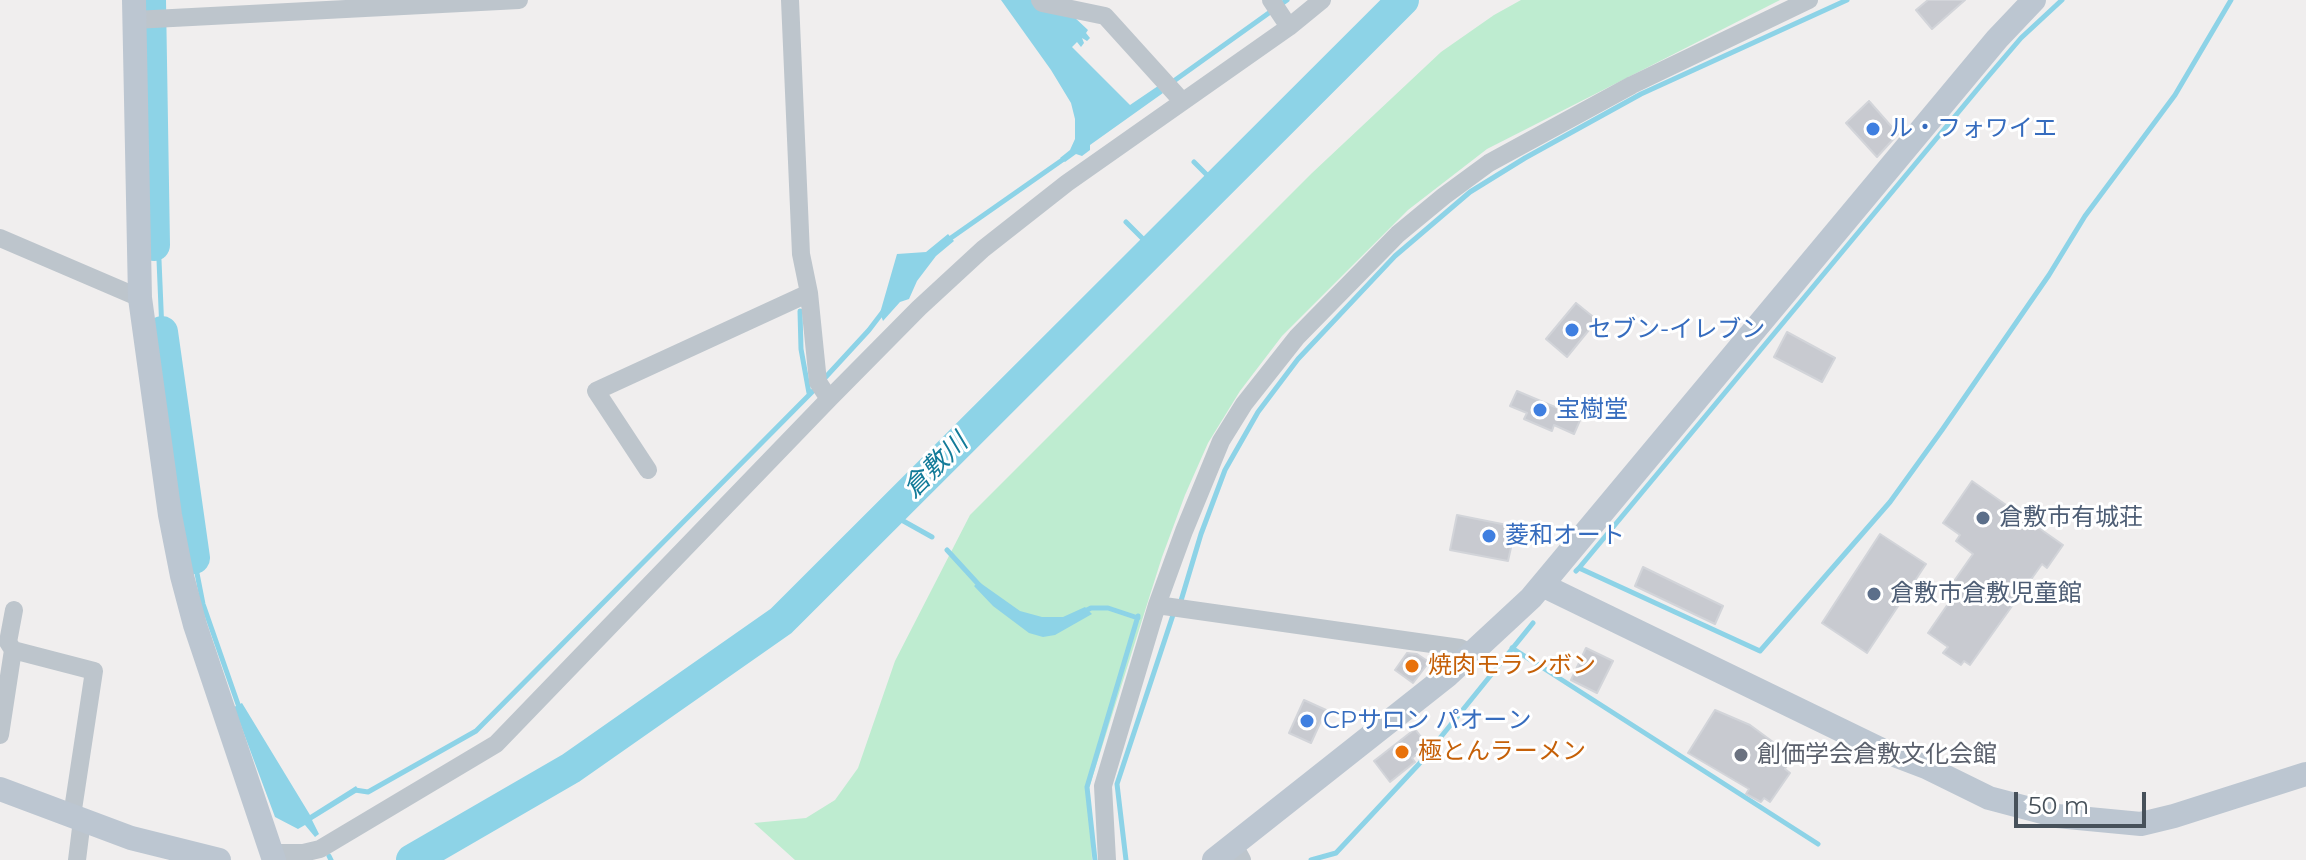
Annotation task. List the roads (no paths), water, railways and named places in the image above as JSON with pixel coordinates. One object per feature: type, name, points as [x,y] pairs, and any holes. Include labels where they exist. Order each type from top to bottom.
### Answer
[{"type":"street","points":[[519,0],[142,15],[140,298],[170,515],[195,625],[273,856],[320,849],[496,744],[823,390],[983,249],[1067,183],[1172,90],[1278,11],[1322,0]]},
{"type":"street","points":[[790,0],[801,254],[823,390]]},
{"type":"street","points":[[1040,0],[1042,3],[1105,16],[1172,90]]},
{"type":"street","points":[[1107,860],[1103,786],[1168,607],[1209,468],[1221,441],[1244,404],[1297,337],[1398,234],[1489,163],[1646,78],[1809,0]]},
{"type":"street","points":[[1214,860],[1238,852],[1473,654],[1542,585],[1997,39],[2034,0]]},
{"type":"street","points":[[0,238],[140,298]]},
{"type":"street","points":[[648,470],[596,391],[809,293]]},
{"type":"street","points":[[1542,585],[1884,751],[1926,767],[1989,798],[2057,816],[2141,824],[2306,774]]},
{"type":"street","points":[[1168,607],[1460,648],[1473,654]]},
{"type":"street","points":[[0,735],[13,650],[8,642],[14,610]]},
{"type":"street","points":[[13,650],[94,671],[77,818],[77,860]]},
{"type":"street","points":[[0,789],[131,838],[219,860]]},
{"type":"water","points":[[1001,0],[1033,0],[1073,16],[1088,30],[1086,33],[1090,38],[1087,41],[1082,38],[1084,43],[1081,47],[1077,42],[1072,47],[1130,105],[1158,86],[1163,93],[1090,145],[1090,150],[1082,156],[1076,154],[1065,162],[1060,158],[1070,150],[1075,139],[1071,103]]},
{"type":"water","points":[[948,234],[954,241],[936,256],[917,281],[909,299],[900,302],[883,321],[880,313],[897,254],[926,252]]},
{"type":"water","points":[[979,582],[1020,611],[1042,617],[1063,617],[1085,607],[1092,614],[1055,635],[1043,637],[1029,633],[993,606],[974,586]]},
{"type":"water","points":[[242,703],[310,815],[356,786],[359,791],[312,820],[319,834],[315,837],[305,825],[298,829],[275,817],[234,707]]},
{"type":"waterway","points":[[150,0],[154,245]]},
{"type":"waterway","points":[[1171,83],[1287,0]]},
{"type":"waterway","name":"倉敷川","points":[[412,860],[571,768],[781,621],[1403,0]]},
{"type":"waterway","points":[[1180,604],[1225,470],[1258,412],[1298,359],[1395,256],[1470,192],[1525,158],[1641,94],[1847,0]]},
{"type":"waterway","points":[[1579,568],[1986,79],[2021,38],[2062,0]]},
{"type":"waterway","points":[[1576,571],[1579,568],[1760,651],[1890,502],[2049,275],[2085,216],[2175,95],[2231,0]]},
{"type":"waterway","points":[[948,240],[1068,156]]},
{"type":"waterway","points":[[1194,162],[1218,186]]},
{"type":"waterway","points":[[1126,222],[1154,250]]},
{"type":"waterway","points":[[154,245],[159,260],[162,332]]},
{"type":"waterway","points":[[823,380],[885,309]]},
{"type":"waterway","points":[[800,311],[801,349],[809,393]]},
{"type":"waterway","points":[[162,332],[194,558]]},
{"type":"waterway","points":[[355,790],[368,792],[476,731],[817,387]]},
{"type":"waterway","points":[[889,513],[932,537]]},
{"type":"waterway","points":[[947,550],[980,586]]},
{"type":"waterway","points":[[194,558],[203,604],[240,710]]},
{"type":"waterway","points":[[1085,611],[1108,608],[1138,618]]},
{"type":"waterway","points":[[1126,860],[1117,784],[1174,612]]},
{"type":"waterway","points":[[1095,860],[1087,787],[1138,616]]},
{"type":"waterway","points":[[1311,860],[1336,853],[1419,764],[1533,623]]},
{"type":"waterway","points":[[1512,648],[1818,844]]},
{"type":"waterway","points":[[329,856],[331,860]]},
{"type":"place","name":"ル・フォワイエ","points":[[1873,129]]},
{"type":"place","name":"セブン-イレブン","points":[[1572,330]]},
{"type":"place","name":"宝樹堂","points":[[1540,410]]},
{"type":"place","name":"倉敷市有城荘","points":[[1983,518]]},
{"type":"place","name":"菱和オート","points":[[1489,536]]},
{"type":"place","name":"倉敷市倉敷児童館","points":[[1874,594]]},
{"type":"place","name":"焼肉モランボン","points":[[1412,666]]},
{"type":"place","name":"CPサロン パオーン","points":[[1307,721]]},
{"type":"place","name":"極とんラーメン","points":[[1402,752]]},
{"type":"place","name":"創価学会倉敷文化会館","points":[[1741,755]]}]
